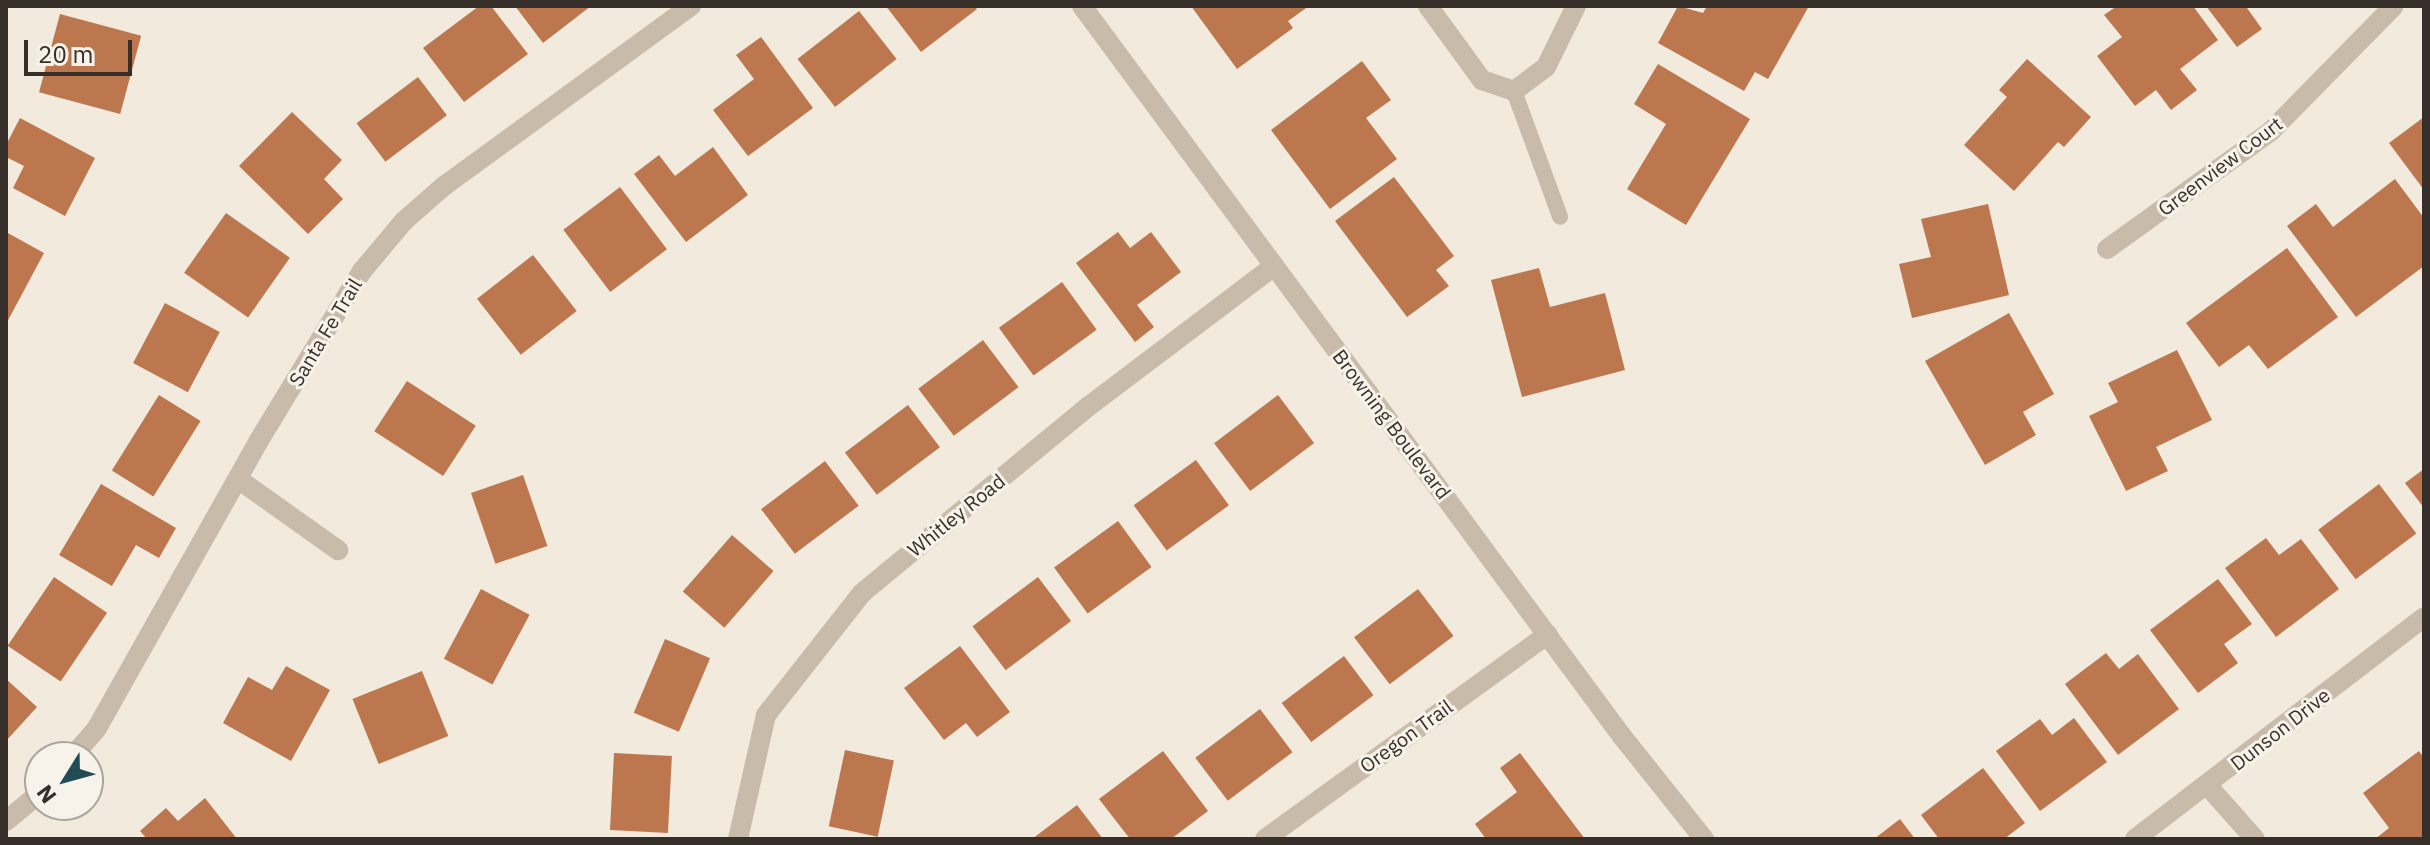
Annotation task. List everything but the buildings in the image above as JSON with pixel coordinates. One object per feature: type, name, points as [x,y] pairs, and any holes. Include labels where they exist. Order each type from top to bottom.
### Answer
[{"type":"street","name":"Santa Fe Trail","points":[[86,741],[97,728],[238,479],[362,271],[404,221],[691,6]]},
{"type":"street","name":"Browning Boulevard","points":[[1082,6],[1704,839]]},
{"type":"street","points":[[1428,6],[1482,80],[1514,91],[1546,67],[1576,6]]},
{"type":"street","name":"Greenview Court","points":[[2107,249],[2271,131],[2394,6]]},
{"type":"street","name":"Whitley Road","points":[[738,839],[766,715],[862,593],[1089,406],[1274,266]]},
{"type":"street","points":[[238,479],[338,550]]},
{"type":"street","name":"Dunson Drive","points":[[2135,839],[2424,617]]},
{"type":"street","name":"Oregon Trail","points":[[1265,839],[1548,634]]},
{"type":"street","points":[[2207,785],[2255,839]]},
{"type":"street","points":[[6,821],[24,806]]},
{"type":"lane","points":[[1514,91],[1560,217]]}]
